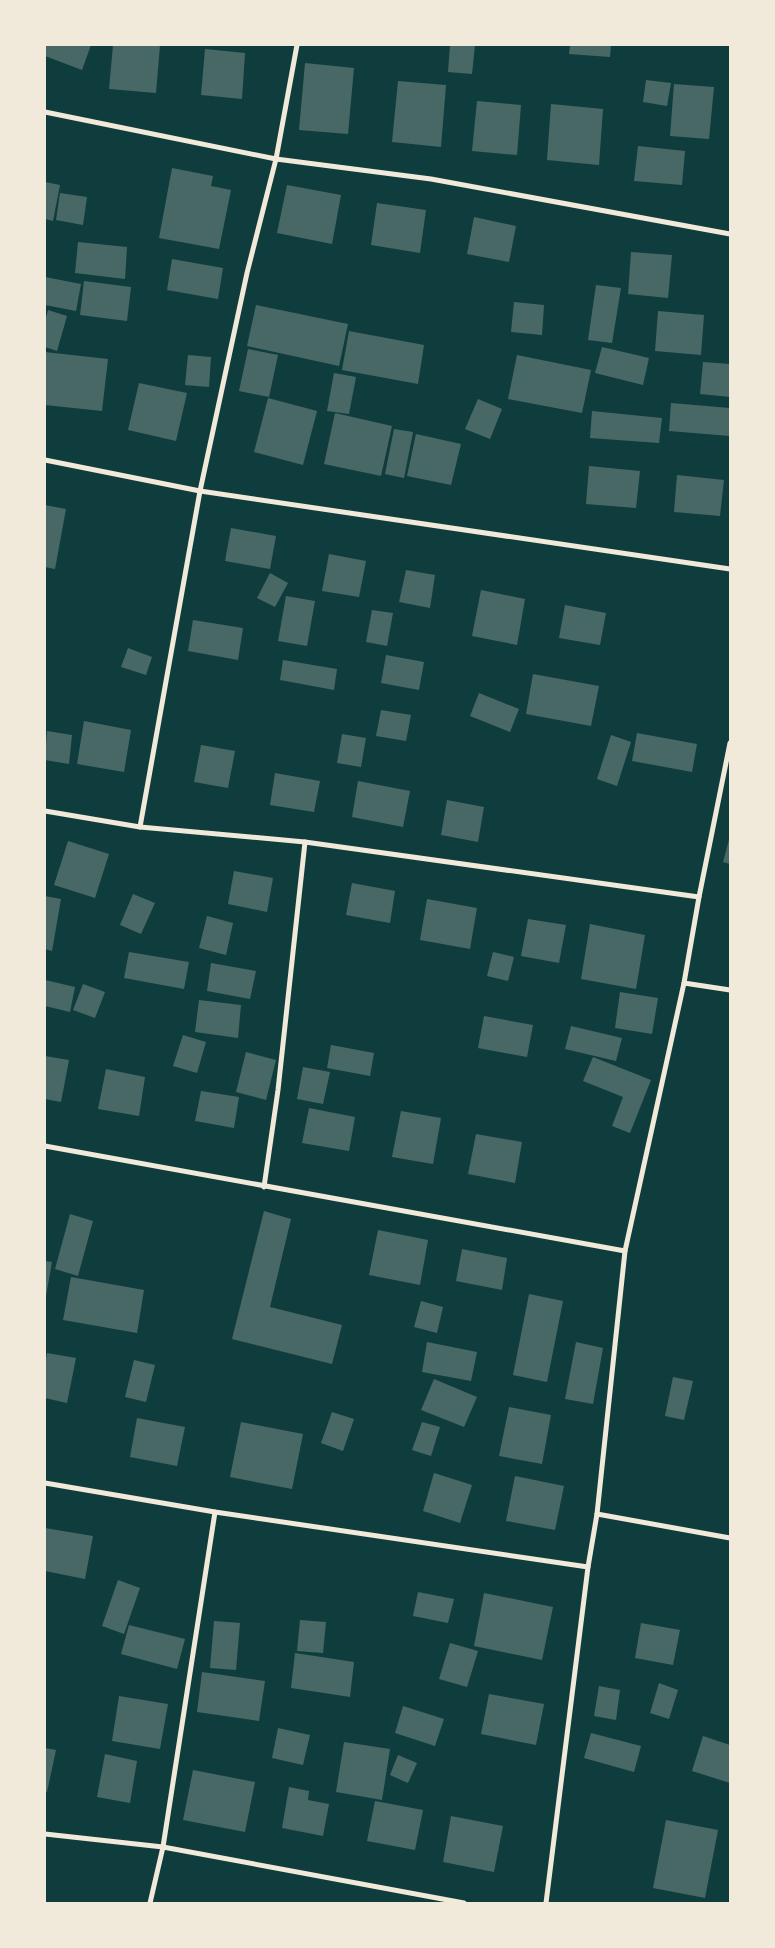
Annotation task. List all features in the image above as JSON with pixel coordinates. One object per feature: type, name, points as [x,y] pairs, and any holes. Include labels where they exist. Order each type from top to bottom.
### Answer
[{"type":"street","points":[[140,827],[200,491],[247,274],[276,159],[297,45]]},
{"type":"street","points":[[45,112],[276,159],[431,179],[730,234]]},
{"type":"street","points":[[45,460],[200,491],[730,569]]},
{"type":"street","points":[[546,1903],[588,1567],[597,1514],[625,1251],[684,982],[730,742]]},
{"type":"street","points":[[45,811],[140,827],[305,842],[699,897]]},
{"type":"street","points":[[264,1187],[278,1090],[305,842]]},
{"type":"street","points":[[684,982],[730,990]]},
{"type":"street","points":[[45,1146],[625,1251]]},
{"type":"street","points":[[45,1483],[215,1512],[588,1567]]},
{"type":"street","points":[[150,1903],[163,1846],[215,1512]]},
{"type":"street","points":[[597,1514],[730,1538]]},
{"type":"street","points":[[45,1834],[163,1846],[464,1903]]},
{"type":"building","points":[[45,45],[91,45],[82,70],[45,56]]},
{"type":"building","points":[[113,45],[160,45],[156,93],[109,89]]},
{"type":"building","points":[[450,45],[475,45],[472,74],[448,72]]},
{"type":"building","points":[[570,45],[611,45],[610,57],[569,54]]},
{"type":"building","points":[[205,49],[245,53],[242,99],[201,95]]},
{"type":"building","points":[[305,63],[354,68],[348,134],[299,130]]},
{"type":"building","points":[[646,80],[671,83],[667,106],[643,102]]},
{"type":"building","points":[[398,81],[446,85],[441,147],[392,142]]},
{"type":"building","points":[[674,84],[714,87],[709,139],[670,136]]},
{"type":"building","points":[[477,101],[521,105],[517,155],[472,151]]},
{"type":"building","points":[[551,104],[603,109],[599,165],[547,160]]},
{"type":"building","points":[[638,146],[685,151],[682,185],[634,181]]},
{"type":"building","points":[[172,168],[213,176],[211,186],[231,190],[219,249],[159,238]]},
{"type":"building","points":[[45,182],[60,185],[53,221],[45,219]]},
{"type":"building","points":[[287,185],[341,195],[332,244],[277,233]]},
{"type":"building","points":[[60,193],[87,197],[83,225],[56,220]]},
{"type":"building","points":[[377,203],[426,210],[420,253],[371,245]]},
{"type":"building","points":[[474,217],[516,226],[509,262],[467,254]]},
{"type":"building","points":[[78,242],[127,247],[125,279],[75,273]]},
{"type":"building","points":[[631,252],[672,255],[668,298],[628,294]]},
{"type":"building","points":[[172,259],[223,268],[218,299],[167,290]]},
{"type":"building","points":[[45,277],[81,284],[76,311],[45,305]]},
{"type":"building","points":[[84,281],[131,287],[127,321],[80,315]]},
{"type":"building","points":[[596,285],[621,288],[612,343],[588,340]]},
{"type":"building","points":[[514,302],[544,305],[542,335],[511,332]]},
{"type":"building","points":[[256,305],[348,324],[339,366],[247,346]]},
{"type":"building","points":[[48,310],[67,316],[57,351],[45,347],[45,321]]},
{"type":"building","points":[[658,311],[704,315],[701,355],[655,351]]},
{"type":"building","points":[[349,331],[424,345],[418,384],[342,370]]},
{"type":"building","points":[[602,347],[649,358],[643,385],[595,373]]},
{"type":"building","points":[[248,349],[278,355],[269,397],[239,391]]},
{"type":"building","points":[[45,352],[108,359],[102,411],[45,405]]},
{"type":"building","points":[[188,355],[211,357],[209,387],[185,385]]},
{"type":"building","points":[[517,355],[591,370],[582,413],[508,399]]},
{"type":"building","points":[[703,362],[730,364],[730,397],[700,394]]},
{"type":"building","points":[[334,373],[356,377],[349,414],[327,411]]},
{"type":"building","points":[[139,383],[187,393],[176,441],[128,430]]},
{"type":"building","points":[[268,398],[317,411],[303,465],[254,452]]},
{"type":"building","points":[[478,399],[502,409],[490,439],[465,429]]},
{"type":"building","points":[[671,403],[730,408],[730,436],[669,431]]},
{"type":"building","points":[[592,411],[662,418],[659,443],[590,438]]},
{"type":"building","points":[[335,413],[392,426],[381,476],[324,464]]},
{"type":"building","points":[[394,429],[413,432],[404,478],[385,474]]},
{"type":"building","points":[[416,434],[461,444],[451,485],[407,476]]},
{"type":"building","points":[[589,466],[640,471],[636,508],[586,504]]},
{"type":"building","points":[[677,475],[724,480],[720,516],[674,512]]},
{"type":"building","points":[[45,505],[66,509],[55,569],[45,567]]},
{"type":"building","points":[[231,528],[276,536],[270,569],[225,561]]},
{"type":"building","points":[[329,554],[366,561],[359,597],[322,591]]},
{"type":"building","points":[[406,570],[435,575],[430,608],[399,602]]},
{"type":"building","points":[[270,573],[288,583],[275,607],[257,598]]},
{"type":"building","points":[[481,590],[525,599],[517,645],[472,636]]},
{"type":"building","points":[[286,596],[315,601],[307,646],[278,641]]},
{"type":"building","points":[[565,605],[606,613],[600,645],[559,638]]},
{"type":"building","points":[[372,610],[393,613],[387,646],[366,642]]},
{"type":"building","points":[[193,620],[243,628],[238,660],[188,651]]},
{"type":"building","points":[[128,648],[152,657],[146,675],[121,667]]},
{"type":"building","points":[[386,655],[424,662],[419,690],[381,683]]},
{"type":"building","points":[[283,660],[337,669],[334,690],[280,680]]},
{"type":"building","points":[[533,674],[599,686],[591,726],[526,714]]},
{"type":"building","points":[[479,693],[519,709],[510,732],[470,716]]},
{"type":"building","points":[[381,710],[411,715],[406,741],[376,736]]},
{"type":"building","points":[[84,721],[131,730],[124,772],[77,764]]},
{"type":"building","points":[[47,731],[72,735],[69,764],[45,760]]},
{"type":"building","points":[[637,733],[697,744],[692,772],[632,761]]},
{"type":"building","points":[[342,734],[366,738],[361,767],[337,763]]},
{"type":"building","points":[[611,735],[631,742],[617,786],[597,779]]},
{"type":"building","points":[[201,745],[235,751],[228,788],[194,782]]},
{"type":"building","points":[[275,773],[320,781],[314,812],[270,805]]},
{"type":"building","points":[[358,781],[410,791],[403,827],[352,817]]},
{"type":"building","points":[[447,800],[484,807],[478,842],[441,835]]},
{"type":"building","points":[[730,836],[730,864],[723,862]]},
{"type":"building","points":[[68,841],[109,854],[95,898],[54,885]]},
{"type":"building","points":[[234,871],[273,878],[267,912],[228,904]]},
{"type":"building","points":[[352,883],[395,891],[390,923],[346,915]]},
{"type":"building","points":[[133,894],[155,903],[141,934],[120,925]]},
{"type":"building","points":[[45,896],[61,899],[52,951],[45,949]]},
{"type":"building","points":[[427,899],[477,908],[470,949],[420,940]]},
{"type":"building","points":[[207,916],[233,923],[226,955],[199,948]]},
{"type":"building","points":[[528,919],[566,925],[559,963],[521,956]]},
{"type":"building","points":[[590,924],[645,935],[636,989],[581,979]]},
{"type":"building","points":[[129,952],[189,962],[184,989],[124,978]]},
{"type":"building","points":[[493,952],[514,957],[508,981],[487,976]]},
{"type":"building","points":[[211,963],[256,971],[250,999],[207,991]]},
{"type":"building","points":[[45,980],[75,987],[70,1012],[45,1006]]},
{"type":"building","points":[[83,984],[105,992],[95,1018],[73,1010]]},
{"type":"building","points":[[620,992],[658,998],[652,1034],[615,1028]]},
{"type":"building","points":[[199,1000],[241,1005],[238,1038],[195,1032]]},
{"type":"building","points":[[484,1016],[533,1025],[527,1057],[478,1048]]},
{"type":"building","points":[[571,1026],[622,1038],[616,1061],[565,1049]]},
{"type":"building","points":[[183,1035],[206,1042],[197,1073],[173,1066]]},
{"type":"building","points":[[331,1045],[374,1053],[370,1076],[327,1068]]},
{"type":"building","points":[[246,1052],[276,1060],[266,1100],[236,1092]]},
{"type":"building","points":[[45,1056],[69,1060],[61,1102],[45,1099]]},
{"type":"building","points":[[593,1057],[651,1080],[630,1133],[612,1126],[623,1097],[583,1081]]},
{"type":"building","points":[[303,1067],[330,1072],[323,1104],[297,1099]]},
{"type":"building","points":[[106,1069],[145,1077],[139,1116],[98,1109]]},
{"type":"building","points":[[201,1091],[239,1097],[234,1128],[195,1121]]},
{"type":"building","points":[[309,1108],[355,1117],[349,1151],[302,1143]]},
{"type":"building","points":[[401,1111],[441,1118],[433,1164],[392,1157]]},
{"type":"building","points":[[476,1134],[522,1142],[515,1183],[468,1174]]},
{"type":"building","points":[[264,1211],[291,1219],[270,1307],[342,1325],[332,1364],[232,1339]]},
{"type":"building","points":[[70,1214],[93,1221],[78,1276],[55,1269]]},
{"type":"building","points":[[378,1230],[428,1240],[420,1285],[369,1275]]},
{"type":"building","points":[[462,1249],[507,1258],[502,1290],[456,1281]]},
{"type":"building","points":[[45,1261],[52,1262],[46,1296],[45,1296]]},
{"type":"building","points":[[71,1277],[144,1290],[137,1333],[63,1320]]},
{"type":"building","points":[[529,1294],[563,1301],[547,1382],[513,1375]]},
{"type":"building","points":[[421,1301],[443,1307],[437,1333],[414,1327]]},
{"type":"building","points":[[427,1342],[477,1352],[471,1381],[422,1372]]},
{"type":"building","points":[[576,1342],[603,1348],[593,1404],[565,1399]]},
{"type":"building","points":[[47,1353],[76,1358],[67,1403],[45,1398]]},
{"type":"building","points":[[134,1360],[155,1365],[146,1402],[125,1397]]},
{"type":"building","points":[[673,1377],[693,1381],[684,1420],[665,1416]]},
{"type":"building","points":[[434,1379],[477,1397],[464,1427],[421,1410]]},
{"type":"building","points":[[509,1407],[551,1415],[542,1464],[499,1456]]},
{"type":"building","points":[[332,1412],[354,1419],[343,1451],[321,1443]]},
{"type":"building","points":[[137,1418],[185,1427],[177,1466],[130,1457]]},
{"type":"building","points":[[241,1422],[303,1434],[292,1489],[230,1477]]},
{"type":"building","points":[[422,1422],[440,1427],[431,1456],[412,1450]]},
{"type":"building","points":[[434,1473],[472,1485],[460,1523],[423,1511]]},
{"type":"building","points":[[515,1476],[564,1486],[555,1530],[506,1521]]},
{"type":"building","points":[[45,1528],[93,1536],[85,1579],[45,1571]]},
{"type":"building","points":[[118,1580],[140,1588],[124,1634],[102,1626]]},
{"type":"building","points":[[418,1592],[454,1599],[448,1623],[413,1616]]},
{"type":"building","points":[[484,1593],[553,1607],[542,1660],[474,1646]]},
{"type":"building","points":[[300,1620],[326,1622],[323,1653],[297,1651]]},
{"type":"building","points":[[214,1621],[240,1623],[236,1670],[210,1668]]},
{"type":"building","points":[[641,1623],[680,1630],[673,1665],[635,1658]]},
{"type":"building","points":[[129,1625],[185,1639],[177,1669],[121,1654]]},
{"type":"building","points":[[450,1643],[478,1651],[467,1687],[439,1679]]},
{"type":"building","points":[[295,1653],[354,1662],[350,1697],[291,1688]]},
{"type":"building","points":[[202,1672],[265,1681],[259,1721],[197,1712]]},
{"type":"building","points":[[659,1683],[678,1690],[669,1719],[650,1713]]},
{"type":"building","points":[[599,1686],[620,1690],[616,1720],[594,1716]]},
{"type":"building","points":[[489,1694],[544,1704],[536,1745],[481,1734]]},
{"type":"building","points":[[119,1696],[168,1704],[160,1749],[112,1741]]},
{"type":"building","points":[[403,1706],[444,1719],[435,1746],[395,1733]]},
{"type":"building","points":[[278,1728],[310,1735],[303,1765],[272,1758]]},
{"type":"building","points":[[591,1733],[641,1746],[634,1772],[584,1758]]},
{"type":"building","points":[[703,1736],[730,1745],[730,1783],[692,1771]]},
{"type":"building","points":[[344,1742],[390,1749],[382,1800],[336,1792]]},
{"type":"building","points":[[45,1748],[56,1750],[47,1792],[45,1791]]},
{"type":"building","points":[[105,1754],[137,1761],[130,1803],[97,1797]]},
{"type":"building","points":[[398,1755],[417,1763],[408,1783],[390,1775]]},
{"type":"building","points":[[193,1770],[255,1782],[245,1832],[183,1820]]},
{"type":"building","points":[[289,1787],[309,1791],[308,1800],[329,1804],[323,1836],[282,1828]]},
{"type":"building","points":[[375,1801],[423,1810],[415,1850],[367,1841]]},
{"type":"building","points":[[451,1816],[503,1826],[494,1872],[443,1862]]},
{"type":"building","points":[[666,1820],[718,1830],[705,1898],[653,1888]]}]
